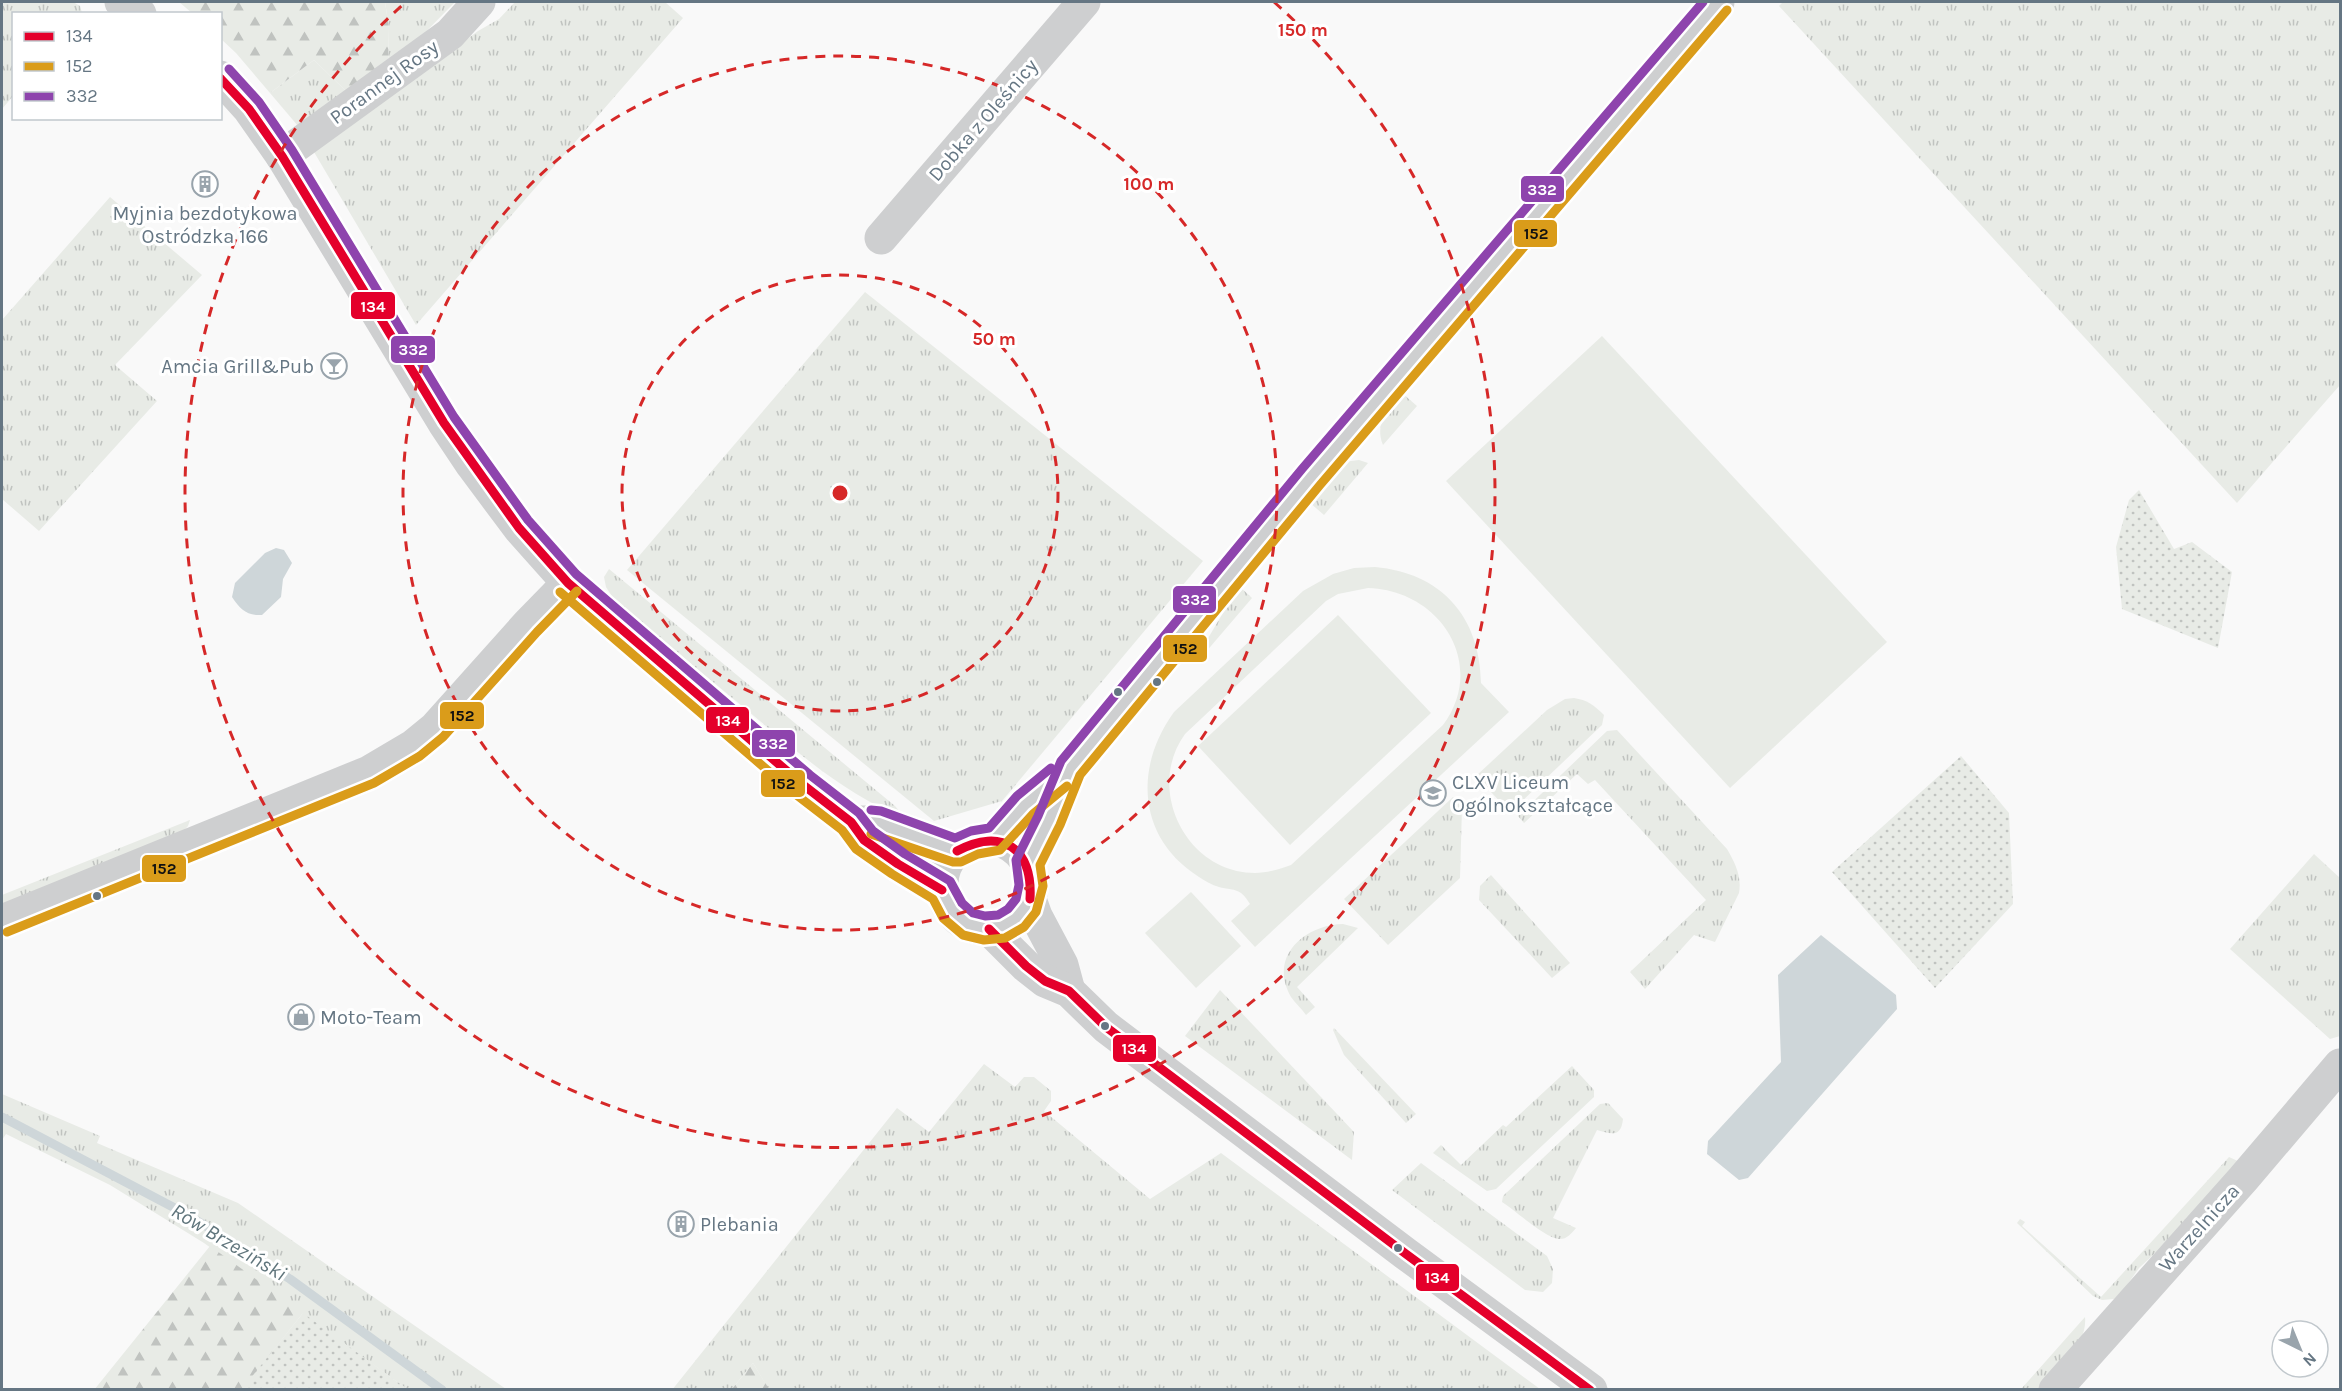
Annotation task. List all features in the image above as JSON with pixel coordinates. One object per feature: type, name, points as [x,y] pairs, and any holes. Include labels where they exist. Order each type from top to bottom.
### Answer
[{"type":"street","points":[[121,2],[137,12]]},
{"type":"street","name":"Porannej Rosy","points":[[282,156],[450,34],[479,2]]},
{"type":"street","name":"Dobka z Oleśnicy","points":[[881,238],[1084,2]]},
{"type":"street","points":[[994,840],[1026,805],[1070,769],[1311,477],[1718,2]]},
{"type":"street","points":[[222,79],[249,109],[282,156],[444,423],[472,465],[534,546],[568,583],[802,784],[851,822],[864,840],[898,864],[942,890]]},
{"type":"street","points":[[2,921],[369,772],[393,759],[435,729],[528,624],[568,583]]},
{"type":"street","points":[[1027,862],[1049,822],[1070,769]]},
{"type":"street","points":[[851,822],[877,822],[957,851]]},
{"type":"street","points":[[994,840],[1007,843],[1027,862],[1032,880],[1030,899],[1014,920],[1002,927],[976,928],[958,918],[946,903],[942,890],[945,868],[957,851],[968,843],[994,840]]},
{"type":"street","points":[[1030,899],[1036,916],[1062,965],[1069,991]]},
{"type":"street","points":[[989,929],[1045,981],[1069,991],[1106,1027],[1406,1254],[1591,1389]]},
{"type":"street","name":"Warzelnicza","points":[[2055,1389],[2243,1179],[2340,1065]]},
{"type":"green space","points":[[2,2],[73,2],[80,6],[82,12],[12,12],[12,97],[2,109]]},
{"type":"green space","points":[[179,2],[385,2],[389,28],[388,67],[348,93],[314,60],[270,93],[222,40],[222,12],[191,12]]},
{"type":"green space","points":[[385,2],[455,2],[388,67],[389,28]]},
{"type":"green space","points":[[515,2],[665,2],[683,18],[416,325],[314,152],[478,31],[499,19]]},
{"type":"green space","points":[[1783,2],[2340,2],[2340,385],[2237,503],[1779,6]]},
{"type":"green space","points":[[314,60],[348,93],[298,126],[270,93]]},
{"type":"green space","points":[[110,197],[202,275],[115,365],[157,401],[39,531],[2,499],[2,320]]},
{"type":"green space","points":[[865,292],[1203,561],[1002,801],[934,821],[627,570]]},
{"type":"green space","points":[[1602,336],[1887,642],[1730,788],[1446,481]]},
{"type":"green space","points":[[1402,393],[1417,406],[1383,445],[1380,430],[1384,417]]},
{"type":"green space","points":[[1359,460],[1368,463],[1324,515],[1309,502],[1343,462]]},
{"type":"green space","points":[[2139,490],[2174,549],[2192,542],[2232,572],[2218,648],[2122,609],[2116,547],[2129,500]]},
{"type":"green space","points":[[1375,567],[1419,578],[1452,602],[1464,618],[1473,637],[1479,659],[1481,683],[1509,712],[1255,947],[1231,921],[1250,904],[1244,896],[1199,877],[1178,861],[1163,842],[1153,822],[1148,800],[1148,778],[1152,756],[1161,733],[1174,712],[1303,591],[1333,574],[1354,568]],"holes":[[[1368,588],[1394,592],[1416,602],[1435,616],[1449,634],[1458,655],[1460,678],[1456,702],[1443,725],[1291,865],[1255,873],[1231,869],[1209,859],[1192,844],[1179,824],[1171,802],[1169,779],[1174,756],[1185,734],[1326,601],[1338,594]]]},
{"type":"green space","points":[[609,569],[895,806],[906,819],[865,799],[826,774],[648,628],[613,598],[606,587],[604,577]]},
{"type":"green space","points":[[1239,586],[1252,598],[1205,653],[1201,650]]},
{"type":"green space","points":[[1338,615],[1431,713],[1290,845],[1198,746]]},
{"type":"green space","points":[[1574,698],[1587,702],[1600,711],[1604,715],[1602,725],[1517,806],[1504,806],[1476,776],[1547,710],[1565,699]]},
{"type":"green space","points":[[1617,730],[1727,849],[1740,881],[1739,893],[1715,942],[1694,935],[1645,989],[1630,972],[1706,900],[1595,780],[1588,784],[1577,774],[1524,823],[1518,816],[1607,731]]},
{"type":"green space","points":[[1961,756],[2009,813],[2013,904],[1935,988],[1832,872]]},
{"type":"green space","points":[[1453,797],[1462,807],[1460,878],[1388,945],[1344,899]]},
{"type":"green space","points":[[190,820],[180,835],[2,906],[2,895]]},
{"type":"green space","points":[[2314,854],[2340,878],[2340,1036],[2330,1039],[2230,949]]},
{"type":"green space","points":[[1491,875],[1570,963],[1552,978],[1479,900],[1480,886]]},
{"type":"green space","points":[[1191,892],[1241,946],[1196,988],[1145,933]]},
{"type":"green space","points":[[1343,924],[1358,928],[1297,987],[1315,1007],[1306,1015],[1291,997],[1285,982],[1284,969],[1287,957],[1303,937],[1315,930]]},
{"type":"green space","points":[[1220,990],[1354,1132],[1352,1160],[1185,1036]]},
{"type":"green space","points":[[1334,1028],[1416,1114],[1406,1123],[1344,1055]]},
{"type":"green space","points":[[984,1064],[1015,1087],[1024,1077],[1034,1077],[1051,1091],[1051,1101],[1044,1111],[1150,1199],[1221,1153],[1540,1389],[769,1390],[753,1363],[732,1389],[672,1390],[897,1108],[929,1132]]},
{"type":"green space","points":[[1572,1066],[1594,1090],[1594,1097],[1496,1189],[1487,1191],[1433,1153],[1441,1145],[1461,1165],[1503,1125],[1506,1127]]},
{"type":"green space","points":[[2,1094],[100,1136],[97,1143],[238,1203],[506,1389],[407,1389],[204,1243],[110,1185],[6,1134],[2,1140]]},
{"type":"green space","points":[[1608,1103],[1623,1119],[1622,1125],[1618,1132],[1614,1133],[1597,1130],[1553,1218],[1576,1228],[1565,1238],[1554,1238],[1502,1202],[1503,1196],[1600,1104]]},
{"type":"green space","points":[[2229,1157],[2240,1162],[2176,1234],[2139,1268],[2114,1299],[2102,1300],[2093,1296],[2017,1223],[2020,1219],[2025,1222],[2022,1226],[2101,1297]]},
{"type":"green space","points":[[1421,1163],[1547,1256],[1553,1269],[1552,1283],[1543,1292],[1525,1290],[1392,1190]]},
{"type":"green space","points":[[210,1246],[303,1313],[261,1366],[321,1390],[94,1390]]},
{"type":"green space","points":[[303,1313],[407,1389],[242,1389]]},
{"type":"green space","points":[[2085,1317],[2085,1328],[2081,1338],[2062,1366],[2038,1389],[2022,1388]]},
{"type":"green space","points":[[753,1363],[769,1389],[732,1389]]},
{"type":"shaded area","points":[[276,548],[284,550],[292,563],[283,579],[281,597],[262,615],[248,613],[232,597],[235,583],[265,553]]},
{"type":"shaded area","points":[[1821,935],[1896,995],[1897,1009],[1748,1178],[1739,1180],[1707,1154],[1708,1141],[1781,1062],[1778,975]]},
{"type":"waterway","name":"Rów Brzeziński","points":[[2,1117],[188,1215],[290,1279],[442,1390]]},
{"type":"transit line","name":"332","points":[[229,69],[259,102],[292,150],[454,417],[528,520],[576,574],[810,775],[859,813],[873,831],[905,854],[950,881],[962,903],[973,913],[985,916],[998,915],[1008,909],[1016,899],[1019,885],[1016,860],[1038,816],[1061,761],[1302,469],[1703,2]]},
{"type":"transit line","name":"152","points":[[560,592],[794,793],[842,830],[856,849],[933,899],[943,918],[963,935],[984,940],[1005,938],[1024,927],[1036,912],[1043,886],[1040,865],[1060,825],[1080,775],[1320,485],[1727,10]]},
{"type":"transit line","name":"134","points":[[222,80],[249,109],[282,156],[444,423],[519,528],[568,583],[802,784],[851,822],[864,840],[898,864],[942,890]]},
{"type":"transit line","name":"152","points":[[7,932],[374,783],[420,756],[443,737],[577,591]]},
{"type":"transit line","name":"332","points":[[871,810],[881,811],[955,838],[971,831],[989,828],[1017,796],[1051,768]]},
{"type":"transit line","name":"152","points":[[871,834],[953,862],[961,862],[978,854],[1000,850],[1033,814],[1067,786]]},
{"type":"transit line","name":"134","points":[[957,851],[988,841],[1001,842],[1012,847],[1020,855],[1026,867],[1030,881],[1030,899]]},
{"type":"transit line","name":"134","points":[[989,929],[1026,966],[1045,981],[1069,991],[1106,1027],[1590,1390]]},
{"type":"place","name":"Myjnia bezdotykowa Ostródzka 166","points":[[205,184]]},
{"type":"place","name":"Amcia Grill&Pub","points":[[334,366]]},
{"type":"place","name":"CLXV Liceum Ogólnokształcące","points":[[1433,793]]},
{"type":"place","name":"Moto-Team","points":[[301,1017]]},
{"type":"place","name":"Plebania","points":[[681,1224]]}]
